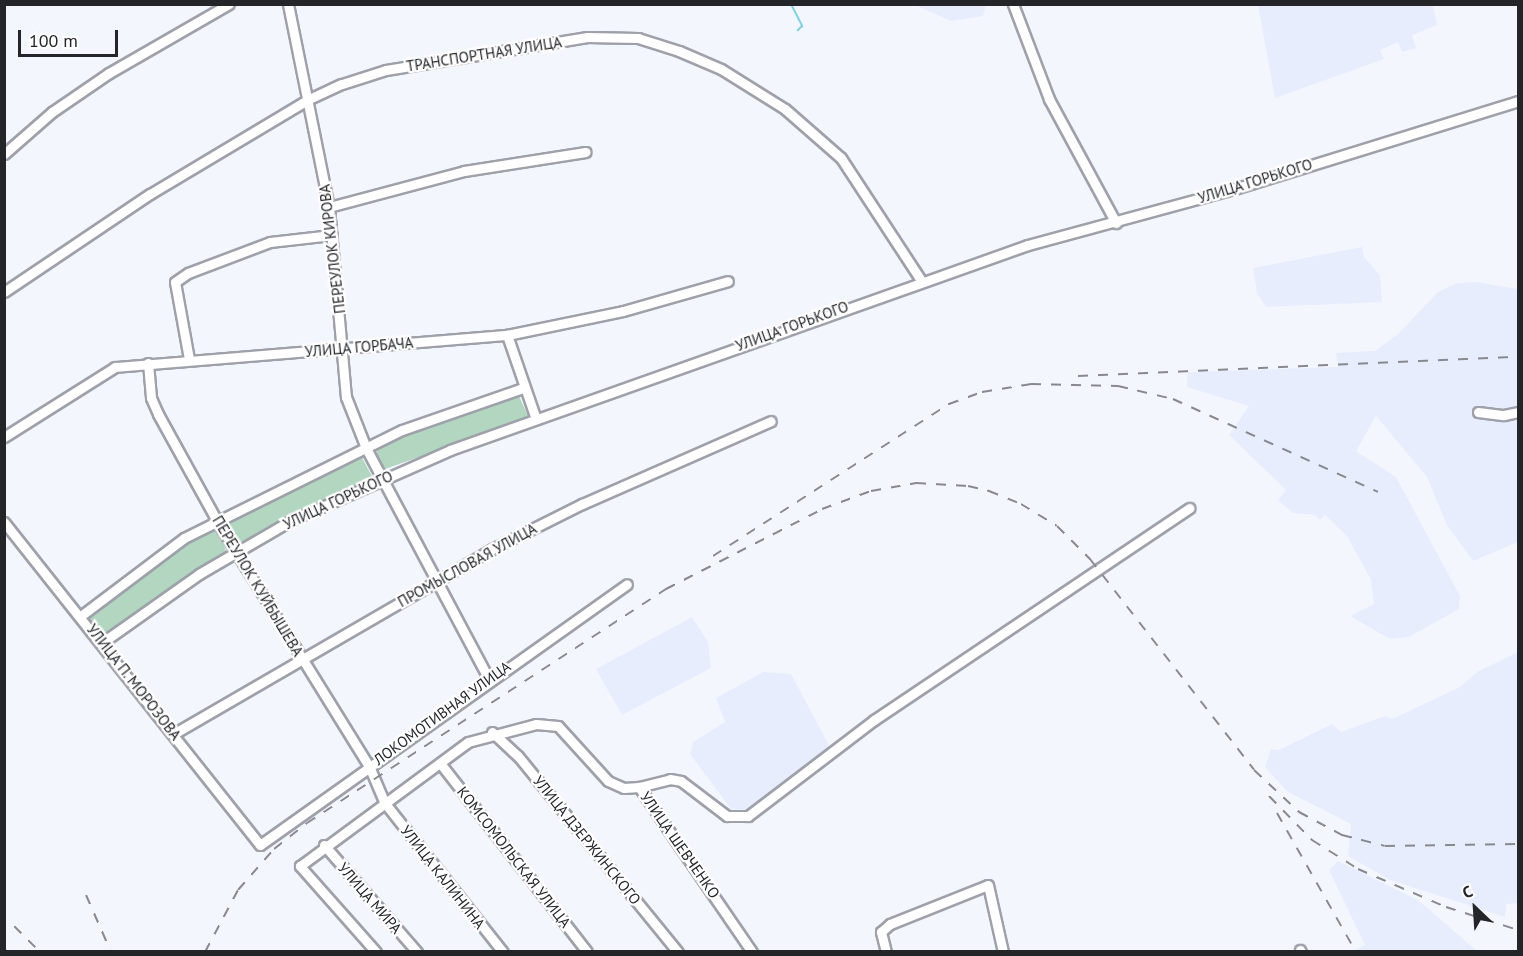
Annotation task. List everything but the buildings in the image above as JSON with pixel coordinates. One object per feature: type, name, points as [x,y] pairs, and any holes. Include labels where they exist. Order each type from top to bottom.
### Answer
[{"type":"street","points":[[4,154],[52,112],[109,73],[229,4]]},
{"type":"street","name":"ПЕРЕУЛОК КИРОВА","points":[[288,4],[329,207],[346,397],[366,448],[440,580],[489,679]]},
{"type":"street","points":[[1013,4],[1049,99],[1116,222]]},
{"type":"street","name":"ТРАНСПОРТНАЯ УЛИЦА","points":[[4,292],[150,194],[307,100],[386,70],[587,37],[648,41],[721,69],[766,96],[841,158],[922,282]]},
{"type":"street","name":"УЛИЦА ГОРЬКОГО","points":[[103,642],[163,598],[237,551],[290,521],[383,478],[536,419],[1067,232],[1116,222],[1518,101]]},
{"type":"street","points":[[329,207],[464,171],[586,152]]},
{"type":"street","points":[[189,359],[176,282],[188,273],[270,242],[332,235]]},
{"type":"street","name":"УЛИЦА ГОРБАЧА","points":[[4,437],[115,367],[189,359],[507,335],[623,311],[728,280]]},
{"type":"street","points":[[507,335],[523,388],[536,419]]},
{"type":"street","name":"ПЕРЕУЛОК КУЙБЫШЕВА","points":[[148,363],[151,398],[217,521],[369,766],[384,802]]},
{"type":"street","points":[[82,615],[184,537],[402,430],[523,388]]},
{"type":"street","points":[[1478,412],[1504,415],[1518,412]]},
{"type":"street","name":"ПРОМЫСЛОВАЯ УЛИЦА","points":[[175,733],[492,549],[582,504],[771,421]]},
{"type":"street","points":[[639,787],[670,779],[681,781],[727,816],[748,816],[874,720],[1189,508]]},
{"type":"street","name":"УЛИЦА П. МОРОЗОВА","points":[[4,522],[82,615],[260,845]]},
{"type":"street","name":"ЛОКОМОТИВНАЯ УЛИЦА","points":[[260,845],[489,679],[627,584]]},
{"type":"street","name":"УЛИЦА ШЕВЧЕНКО","points":[[492,732],[536,724],[558,726],[608,781],[624,788],[639,787],[752,951]]},
{"type":"street","points":[[376,951],[300,866],[324,845],[468,742],[492,732]]},
{"type":"street","name":"УЛИЦА ДЗЕРЖИНСКОГО","points":[[492,732],[518,756],[678,951]]},
{"type":"street","name":"КОМСОМОЛЬСКАЯ УЛИЦА","points":[[440,762],[587,951]]},
{"type":"street","name":"УЛИЦА КАЛИНИНА","points":[[384,802],[503,951]]},
{"type":"street","name":"УЛИЦА МИРА","points":[[324,845],[417,951]]},
{"type":"street","points":[[886,951],[880,933],[890,924],[988,885],[1003,951]]},
{"type":"shaded area","points":[[915,5],[986,5],[983,16],[951,21]]},
{"type":"shaded area","points":[[1258,5],[1433,5],[1437,25],[1412,35],[1416,48],[1402,52],[1398,42],[1380,50],[1384,59],[1275,98]]},
{"type":"shaded area","points":[[1362,247],[1364,257],[1380,275],[1382,302],[1266,307],[1257,293],[1253,268]]},
{"type":"shaded area","points":[[1476,282],[1518,289],[1518,542],[1473,561],[1447,525],[1427,477],[1376,416],[1356,451],[1396,477],[1460,596],[1459,609],[1409,637],[1390,639],[1350,616],[1374,604],[1371,580],[1347,536],[1325,515],[1320,520],[1315,515],[1293,513],[1278,500],[1286,490],[1229,435],[1249,406],[1187,387],[1188,372],[1338,367],[1336,353],[1375,351],[1398,334],[1438,292],[1457,283]]},
{"type":"shaded area","points":[[692,617],[708,642],[711,668],[622,715],[596,669]]},
{"type":"shaded area","points":[[1518,652],[1518,903],[1506,904],[1505,917],[1390,880],[1348,856],[1351,824],[1288,792],[1265,767],[1271,749],[1279,750],[1332,724],[1341,732],[1385,716],[1392,719],[1460,687],[1477,672]]},
{"type":"shaded area","points":[[763,672],[791,674],[830,747],[752,810],[731,809],[690,754],[693,742],[725,722],[716,698]]},
{"type":"shaded area","points":[[1338,861],[1418,900],[1477,951],[1353,951],[1365,945],[1329,870]]},
{"type":"green space","points":[[518,394],[529,418],[385,469],[376,459],[377,446]]},
{"type":"green space","points":[[360,454],[373,478],[237,544],[224,527],[226,520]]},
{"type":"green space","points":[[218,529],[226,551],[107,632],[99,631],[88,617],[89,613],[148,569],[210,530]]},
{"type":"waterway","points":[[791,4],[802,26],[798,30]]},
{"type":"railway","points":[[1078,376],[1518,357]]},
{"type":"railway","points":[[713,556],[949,404],[982,392],[1031,384],[1118,386],[1173,399],[1378,492]]},
{"type":"railway","points":[[205,952],[238,890],[274,849],[307,823],[666,589],[822,509],[871,491],[916,483],[968,486],[989,491],[1021,504],[1057,526],[1090,559],[1254,770],[1299,812],[1342,835],[1385,846],[1518,844]]},
{"type":"railway","points":[[1269,796],[1312,840],[1358,869],[1446,907],[1518,930]]},
{"type":"railway","points":[[1277,813],[1356,952]]},
{"type":"railway","points":[[86,895],[111,952]]},
{"type":"railway","points":[[14,926],[40,952]]},
{"type":"railway","points":[[4,948],[7,952]]}]
